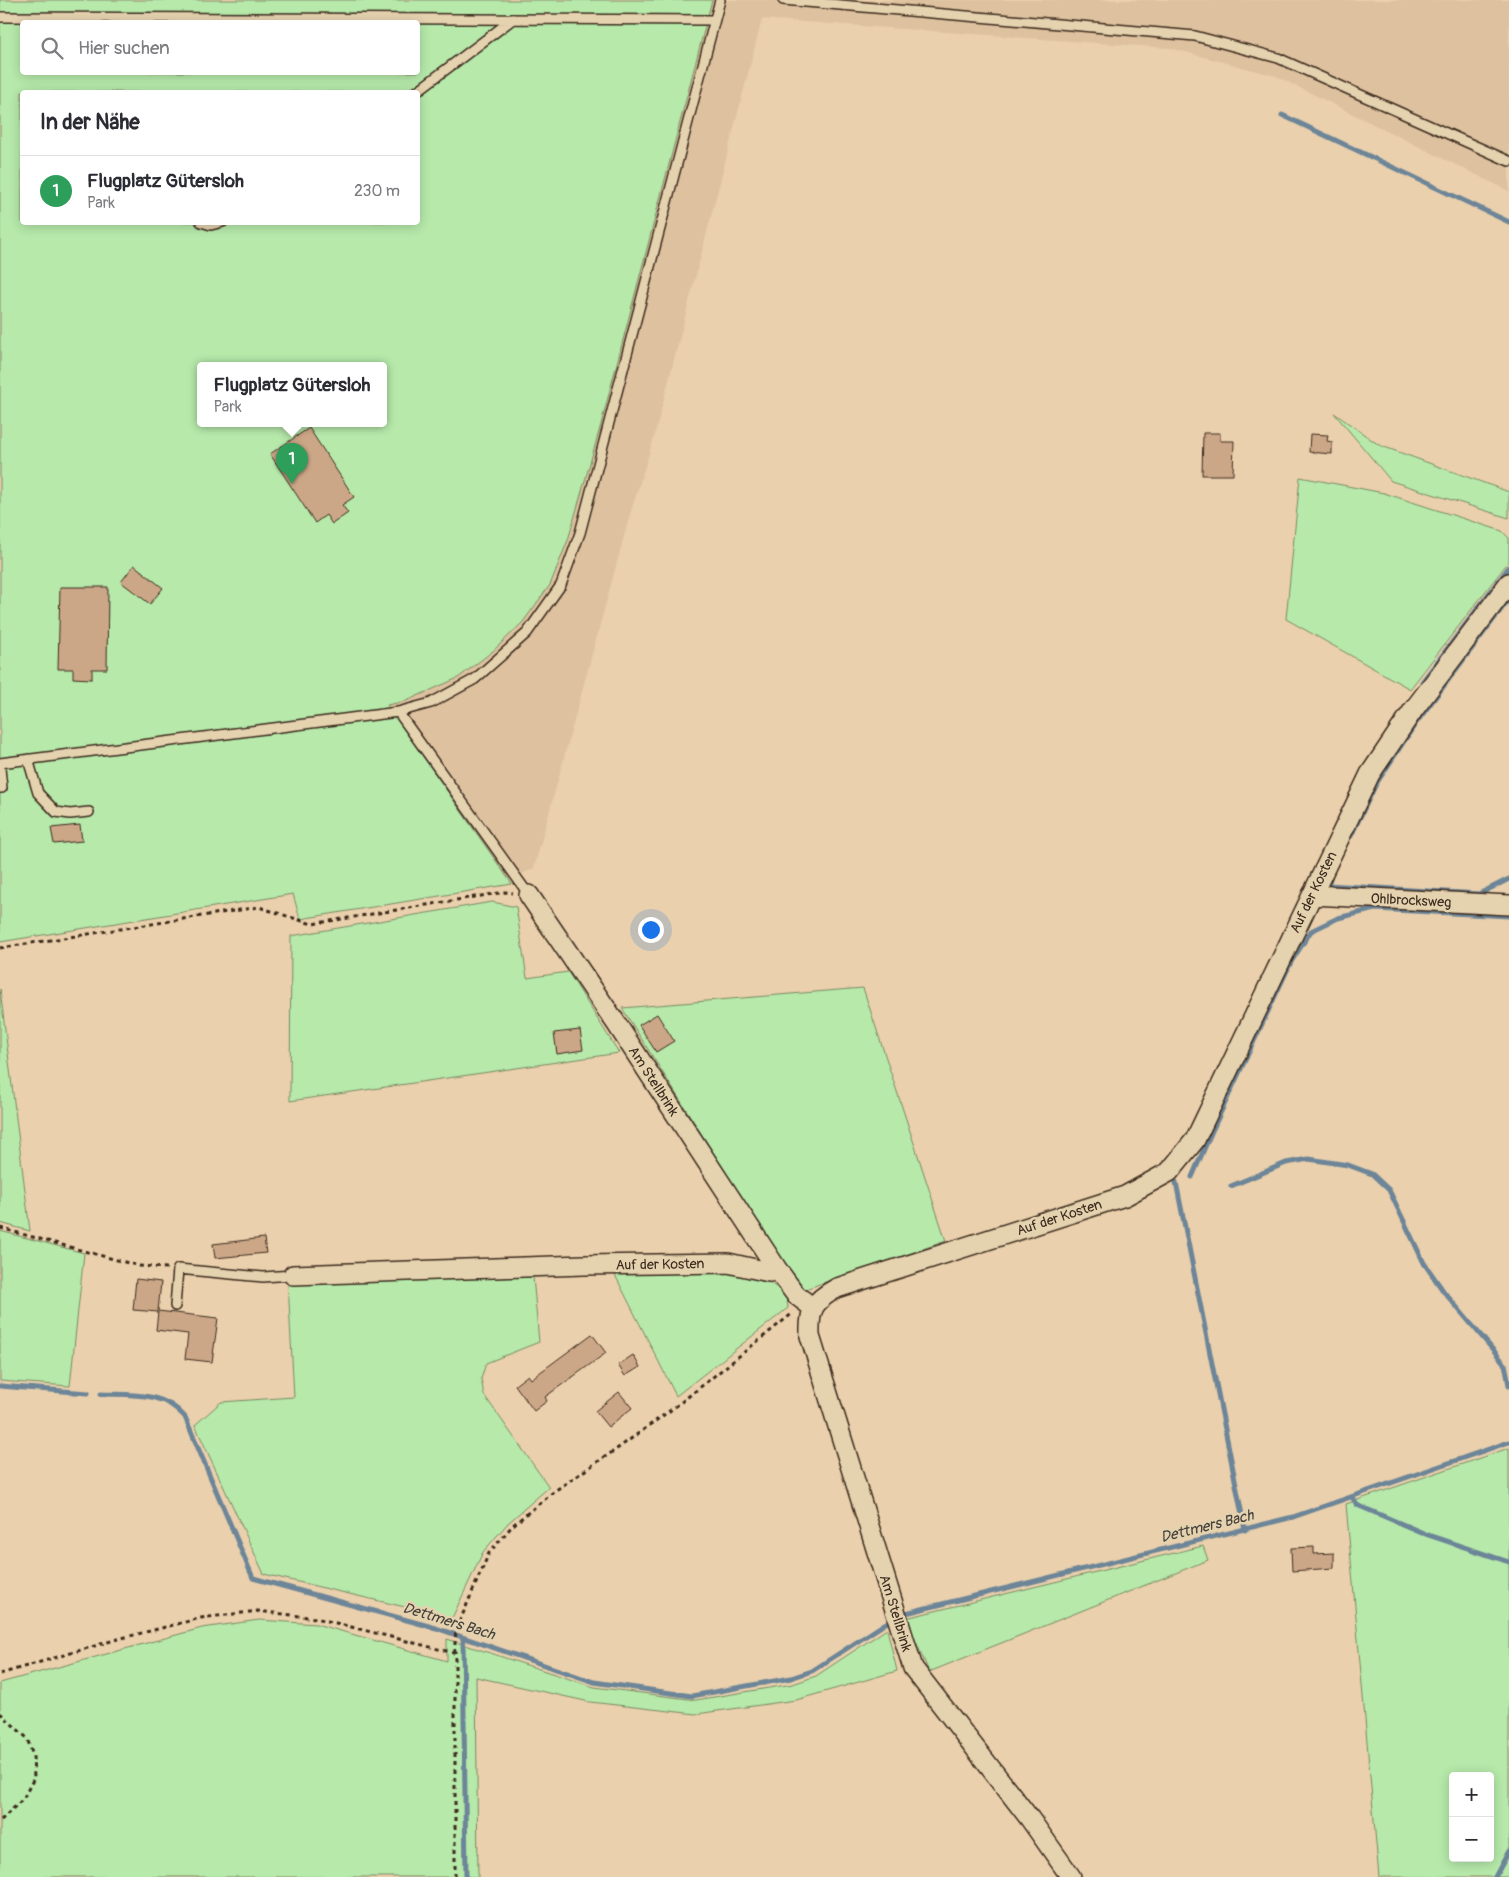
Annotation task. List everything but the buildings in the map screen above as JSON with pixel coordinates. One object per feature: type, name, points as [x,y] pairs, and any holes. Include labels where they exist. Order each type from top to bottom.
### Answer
[{"type":"street","name":"Auf der Kosten","points":[[812,1307],[823,1296],[837,1288],[1125,1196],[1169,1172],[1195,1140],[1370,774],[1414,709],[1509,583]]},
{"type":"street","name":"Am Stellbrink","points":[[528,895],[616,1023],[777,1269]]},
{"type":"street","name":"Ohlbrocksweg","points":[[1312,895],[1509,905]]},
{"type":"street","name":"Auf der Kosten","points":[[293,1275],[584,1265],[728,1263],[769,1272],[777,1269]]},
{"type":"street","points":[[777,1269],[796,1295],[812,1307]]},
{"type":"street","name":"Am Stellbrink","points":[[812,1307],[809,1320],[810,1336],[913,1668],[1035,1826],[1071,1877]]},
{"type":"lane","points":[[0,763],[398,712],[432,703],[476,679],[527,633],[561,585],[580,533],[720,0]]},
{"type":"lane","points":[[783,0],[1195,36],[1278,58],[1509,161]]},
{"type":"lane","points":[[0,17],[714,20]]},
{"type":"lane","points":[[419,90],[514,19]]},
{"type":"lane","points":[[398,712],[528,895]]},
{"type":"lane","points":[[28,759],[38,793],[56,812],[70,814],[89,812]]},
{"type":"lane","points":[[0,768],[2,788],[0,788]]},
{"type":"lane","points":[[174,1306],[178,1269],[263,1276],[293,1275]]},
{"type":"path","points":[[0,948],[259,907],[312,924],[505,892],[528,895]]},
{"type":"path","points":[[0,1228],[139,1266],[178,1269]]},
{"type":"path","points":[[455,1877],[454,1653],[456,1630],[489,1553],[513,1525],[556,1490],[679,1404],[794,1312],[812,1307]]},
{"type":"path","points":[[0,1674],[118,1639],[200,1618],[258,1611],[316,1618],[454,1653]]},
{"type":"path","points":[[0,1712],[28,1738],[33,1756],[34,1778],[23,1799],[0,1821]]},
{"type":"shaded area","points":[[0,0],[1509,0],[1509,191],[1276,76],[1170,48],[762,19],[653,441],[630,514],[534,868],[516,877],[304,916],[296,893],[0,939]]},
{"type":"green space","points":[[0,0],[712,0],[600,428],[568,540],[550,585],[523,622],[493,651],[458,678],[406,701],[387,705],[512,884],[300,919],[293,894],[0,942]]},
{"type":"green space","points":[[1334,413],[1379,445],[1509,492],[1509,518],[1391,481]]},
{"type":"green space","points":[[1300,477],[1384,493],[1502,531],[1509,538],[1509,561],[1410,689],[1286,619]]},
{"type":"green space","points":[[492,902],[516,907],[527,978],[568,972],[619,1053],[290,1101],[291,936]]},
{"type":"green space","points":[[863,988],[946,1241],[805,1289],[772,1246],[622,1008]]},
{"type":"green space","points":[[0,989],[30,1231],[0,1223]]},
{"type":"green space","points":[[0,1231],[84,1253],[70,1386],[0,1381]]},
{"type":"green space","points":[[728,1269],[763,1278],[786,1294],[788,1308],[676,1396],[614,1273]]},
{"type":"green space","points":[[533,1277],[539,1342],[486,1363],[481,1379],[484,1395],[549,1487],[508,1523],[483,1552],[452,1618],[264,1574],[195,1425],[221,1402],[294,1397],[288,1283]]},
{"type":"green space","points":[[1509,1448],[1509,1877],[1379,1877],[1346,1504]]},
{"type":"green space","points":[[1203,1546],[1208,1560],[929,1672],[906,1618]]},
{"type":"green space","points":[[259,1620],[316,1624],[447,1661],[447,1639],[594,1687],[696,1700],[793,1684],[816,1676],[887,1629],[897,1671],[796,1700],[696,1714],[590,1702],[476,1677],[478,1877],[0,1877],[0,1683],[202,1628]]},
{"type":"waterway","points":[[1282,115],[1509,222]]},
{"type":"waterway","points":[[1422,682],[1509,567]]},
{"type":"waterway","points":[[1351,836],[1376,784],[1416,723],[1509,599]]},
{"type":"waterway","points":[[1331,875],[1328,885],[1479,894],[1509,879]]},
{"type":"waterway","points":[[1192,1177],[1291,962],[1311,931],[1338,918],[1375,909],[1509,916]]},
{"type":"waterway","points":[[1231,1186],[1286,1163],[1309,1159],[1348,1165],[1372,1174],[1389,1190],[1424,1263],[1444,1292],[1505,1364],[1509,1385]]},
{"type":"waterway","points":[[1176,1182],[1245,1530]]},
{"type":"waterway","name":"Dettmers Bach","points":[[0,1386],[88,1393]]},
{"type":"waterway","name":"Dettmers Bach","points":[[101,1394],[135,1395],[157,1399],[167,1403],[185,1417],[253,1578],[436,1628],[594,1682],[692,1696],[791,1678],[812,1671],[886,1623]]},
{"type":"waterway","name":"Dettmers Bach","points":[[906,1613],[1293,1517],[1509,1442]]},
{"type":"waterway","points":[[1352,1497],[1357,1505],[1428,1535],[1509,1562]]},
{"type":"waterway","points":[[463,1638],[466,1877]]},
{"type":"waterway","points":[[1495,1877],[1509,1851]]},
{"type":"place","name":"Flugplatz Gütersloh","points":[[292,484]]}]
